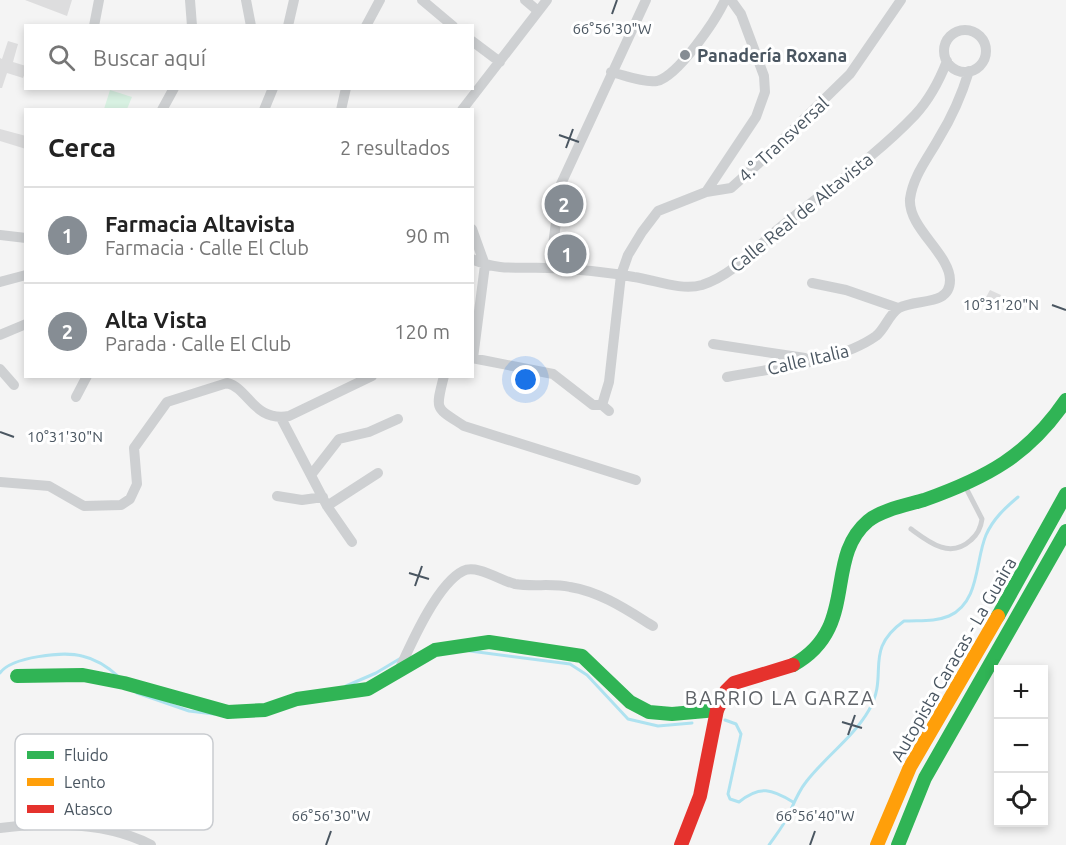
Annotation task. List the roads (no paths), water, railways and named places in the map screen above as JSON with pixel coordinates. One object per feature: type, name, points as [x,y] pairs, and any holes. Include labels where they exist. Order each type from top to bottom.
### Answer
[{"type":"main road","points":[[681,845],[694,818],[708,771],[717,710],[733,684],[797,664],[823,640],[834,620],[849,548],[861,526],[870,519],[890,511],[965,486],[990,475],[1024,449],[1047,426],[1066,400]]},
{"type":"main road","name":"Autopista Caracas - La Guaira","points":[[877,845],[910,767],[1034,554],[1066,494]]},
{"type":"main road","name":"Autopista Caracas - La Guaira","points":[[898,845],[925,778],[1066,531]]},
{"type":"main road","points":[[17,676],[83,675],[124,683],[228,712],[265,710],[297,699],[368,689],[435,650],[489,642],[582,656],[593,663],[630,703],[645,712],[663,715],[717,710]]},
{"type":"street","points":[[94,24],[99,0]]},
{"type":"street","points":[[190,0],[192,24]]},
{"type":"street","points":[[246,0],[251,24]]},
{"type":"street","points":[[288,24],[294,0]]},
{"type":"street","points":[[367,24],[380,0]]},
{"type":"street","points":[[422,0],[451,24]]},
{"type":"street","points":[[525,0],[538,11]]},
{"type":"street","points":[[464,108],[547,0]]},
{"type":"street","points":[[550,268],[561,184],[646,0]]},
{"type":"street","points":[[611,72],[654,81],[668,77],[718,15],[725,0]]},
{"type":"street","points":[[706,192],[720,176],[756,117],[765,92],[764,76],[741,14],[731,0]]},
{"type":"street","name":"4.° Transversal","points":[[474,358],[553,374],[592,405],[606,408],[621,275],[628,255],[658,211],[706,192],[730,188],[832,93],[867,53],[901,0]]},
{"type":"street","points":[[959,30],[973,31],[983,39],[987,52],[981,65],[969,71],[957,70],[947,61],[945,46],[947,39],[959,30]]},
{"type":"street","points":[[474,42],[500,62]]},
{"type":"street","name":"Calle Real de Altavista","points":[[474,260],[485,265],[550,268],[621,275],[683,286],[699,286],[741,264],[780,228],[867,160],[916,114],[942,74],[947,61]]},
{"type":"street","points":[[812,283],[846,290],[898,309],[943,297],[949,290],[949,270],[921,229],[910,201],[918,172],[964,90],[969,71]]},
{"type":"street","points":[[163,108],[173,90]]},
{"type":"street","points":[[341,108],[346,90]]},
{"type":"street","points":[[265,108],[271,92]]},
{"type":"street","points":[[474,235],[485,265],[476,303],[474,340]]},
{"type":"street","points":[[0,236],[24,238]]},
{"type":"street","points":[[0,282],[24,276]]},
{"type":"street","name":"Calle Italia","points":[[727,377],[852,350],[878,335],[898,309]]},
{"type":"street","points":[[0,335],[24,325]]},
{"type":"street","points":[[713,344],[813,360]]},
{"type":"street","points":[[0,369],[14,385]]},
{"type":"street","points":[[76,397],[86,378]]},
{"type":"street","points":[[0,482],[49,486],[84,506],[121,505],[130,499],[137,484],[134,448],[167,402],[227,383],[236,387],[246,399],[270,416],[281,417],[289,416],[368,378]]},
{"type":"street","points":[[443,378],[437,402],[440,410],[464,426],[636,480]]},
{"type":"street","points":[[281,417],[325,502],[352,542]]},
{"type":"street","points":[[311,475],[339,439],[369,432],[398,419]]},
{"type":"street","points":[[277,496],[325,502],[378,473]]},
{"type":"street","points":[[399,670],[415,633],[435,600],[462,571],[471,568],[516,584],[570,587],[612,601],[653,626]]},
{"type":"street","points":[[0,828],[15,826]]},
{"type":"street","points":[[109,830],[137,838],[151,845]]},
{"type":"lane","points":[[911,529],[943,548],[951,550],[966,545],[978,533],[982,519],[965,486]]},
{"type":"waterway","points":[[769,845],[785,822],[803,786],[855,730],[869,710],[875,697],[880,653],[891,632],[904,621],[938,619],[959,610],[971,591],[989,529],[1000,514],[1018,497]]},
{"type":"waterway","points":[[470,651],[570,664],[587,675],[628,719],[658,726],[692,723]]},
{"type":"waterway","points":[[0,673],[6,667],[26,659],[63,654],[87,657],[97,661],[119,677]]},
{"type":"waterway","points":[[346,686],[376,673],[401,658]]},
{"type":"waterway","points":[[137,693],[189,711],[214,714]]},
{"type":"waterway","points":[[725,720],[736,724],[741,734],[728,794],[730,799],[739,802],[753,793],[766,791],[779,794],[793,802]]},
{"type":"place","name":"Panadería Roxana","points":[[685,55]]},
{"type":"place","name":"Alta Vista","points":[[564,204]]},
{"type":"place","name":"Farmacia Altavista","points":[[567,254]]},
{"type":"district","name":"BARRIO LA GARZA","points":[[780,697]]}]
